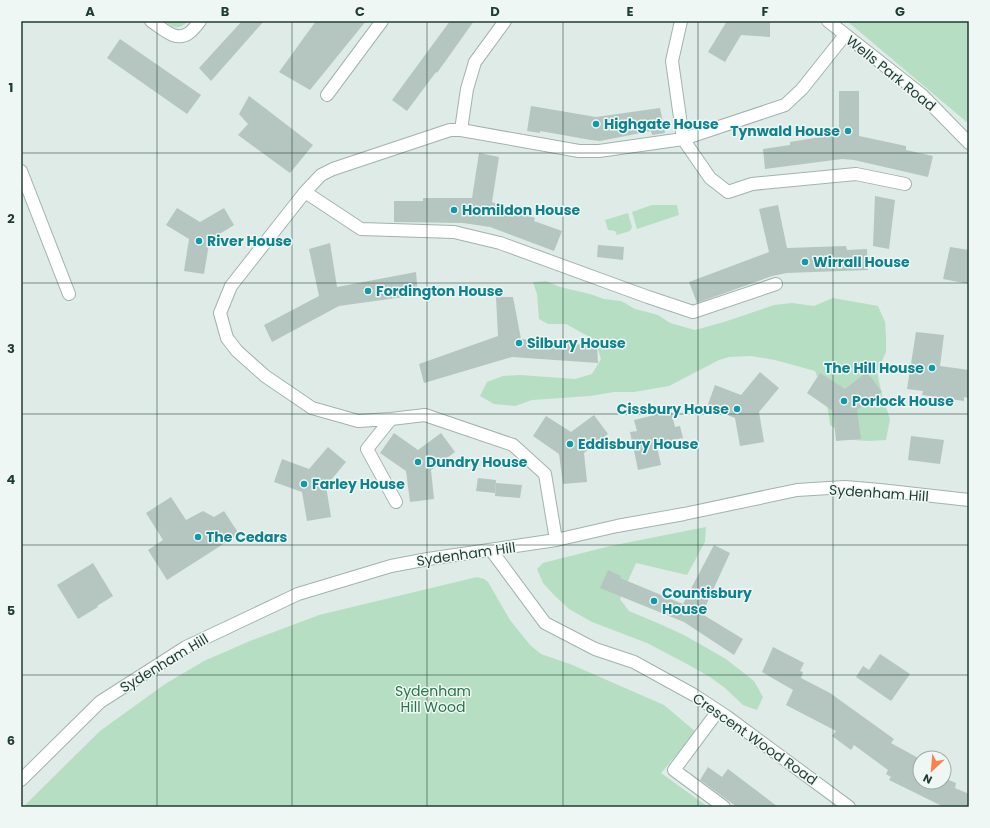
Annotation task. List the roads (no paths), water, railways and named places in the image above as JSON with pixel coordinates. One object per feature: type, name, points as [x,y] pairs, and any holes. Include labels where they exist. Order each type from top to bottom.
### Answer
[{"type":"street","points":[[151,21],[173,36],[181,36],[189,34],[200,21]]},
{"type":"street","points":[[327,95],[382,21]]},
{"type":"street","points":[[461,130],[467,89],[475,62],[505,21]]},
{"type":"street","points":[[681,21],[672,61],[683,139],[710,178],[728,192],[752,184],[856,174],[905,184]]},
{"type":"street","name":"Wells Park Road","points":[[828,21],[922,95],[969,143]]},
{"type":"street","points":[[556,540],[545,474],[513,445],[425,415],[358,421],[312,408],[264,376],[237,350],[227,338],[220,314],[231,286],[305,192],[321,175],[333,169],[450,130],[461,130],[579,151],[599,151],[683,139],[785,104],[802,89],[845,35]]},
{"type":"street","points":[[21,172],[69,294]]},
{"type":"street","points":[[305,192],[361,229],[454,232],[500,243],[693,312],[776,284]]},
{"type":"street","points":[[391,419],[367,449],[396,502]]},
{"type":"street","name":"Sydenham Hill","points":[[21,780],[100,702],[186,647],[298,594],[391,566],[428,558],[556,540],[617,526],[797,490],[845,488],[969,500]]},
{"type":"street","name":"Crescent Wood Road","points":[[491,550],[545,623],[595,649],[634,662],[682,688],[718,711],[849,807]]},
{"type":"street","points":[[718,711],[674,770],[724,807]]},
{"type":"place","name":"Highgate House","points":[[596,124]]},
{"type":"place","name":"Tynwald House","points":[[848,131]]},
{"type":"place","name":"Homildon House","points":[[454,210]]},
{"type":"place","name":"River House","points":[[199,241]]},
{"type":"place","name":"Wirrall House","points":[[805,262]]},
{"type":"place","name":"Fordington House","points":[[368,291]]},
{"type":"place","name":"Silbury House","points":[[519,343]]},
{"type":"place","name":"The Hill House","points":[[932,368]]},
{"type":"place","name":"Porlock House","points":[[844,401]]},
{"type":"place","name":"Cissbury House","points":[[737,409]]},
{"type":"place","name":"Eddisbury House","points":[[570,444]]},
{"type":"place","name":"Dundry House","points":[[418,462]]},
{"type":"place","name":"Farley House","points":[[304,484]]},
{"type":"place","name":"The Cedars","points":[[198,537]]},
{"type":"place","name":"Countisbury House","points":[[654,601]]},
{"type":"park label","name":"Sydenham Hill Wood","points":[[433,700]]}]
